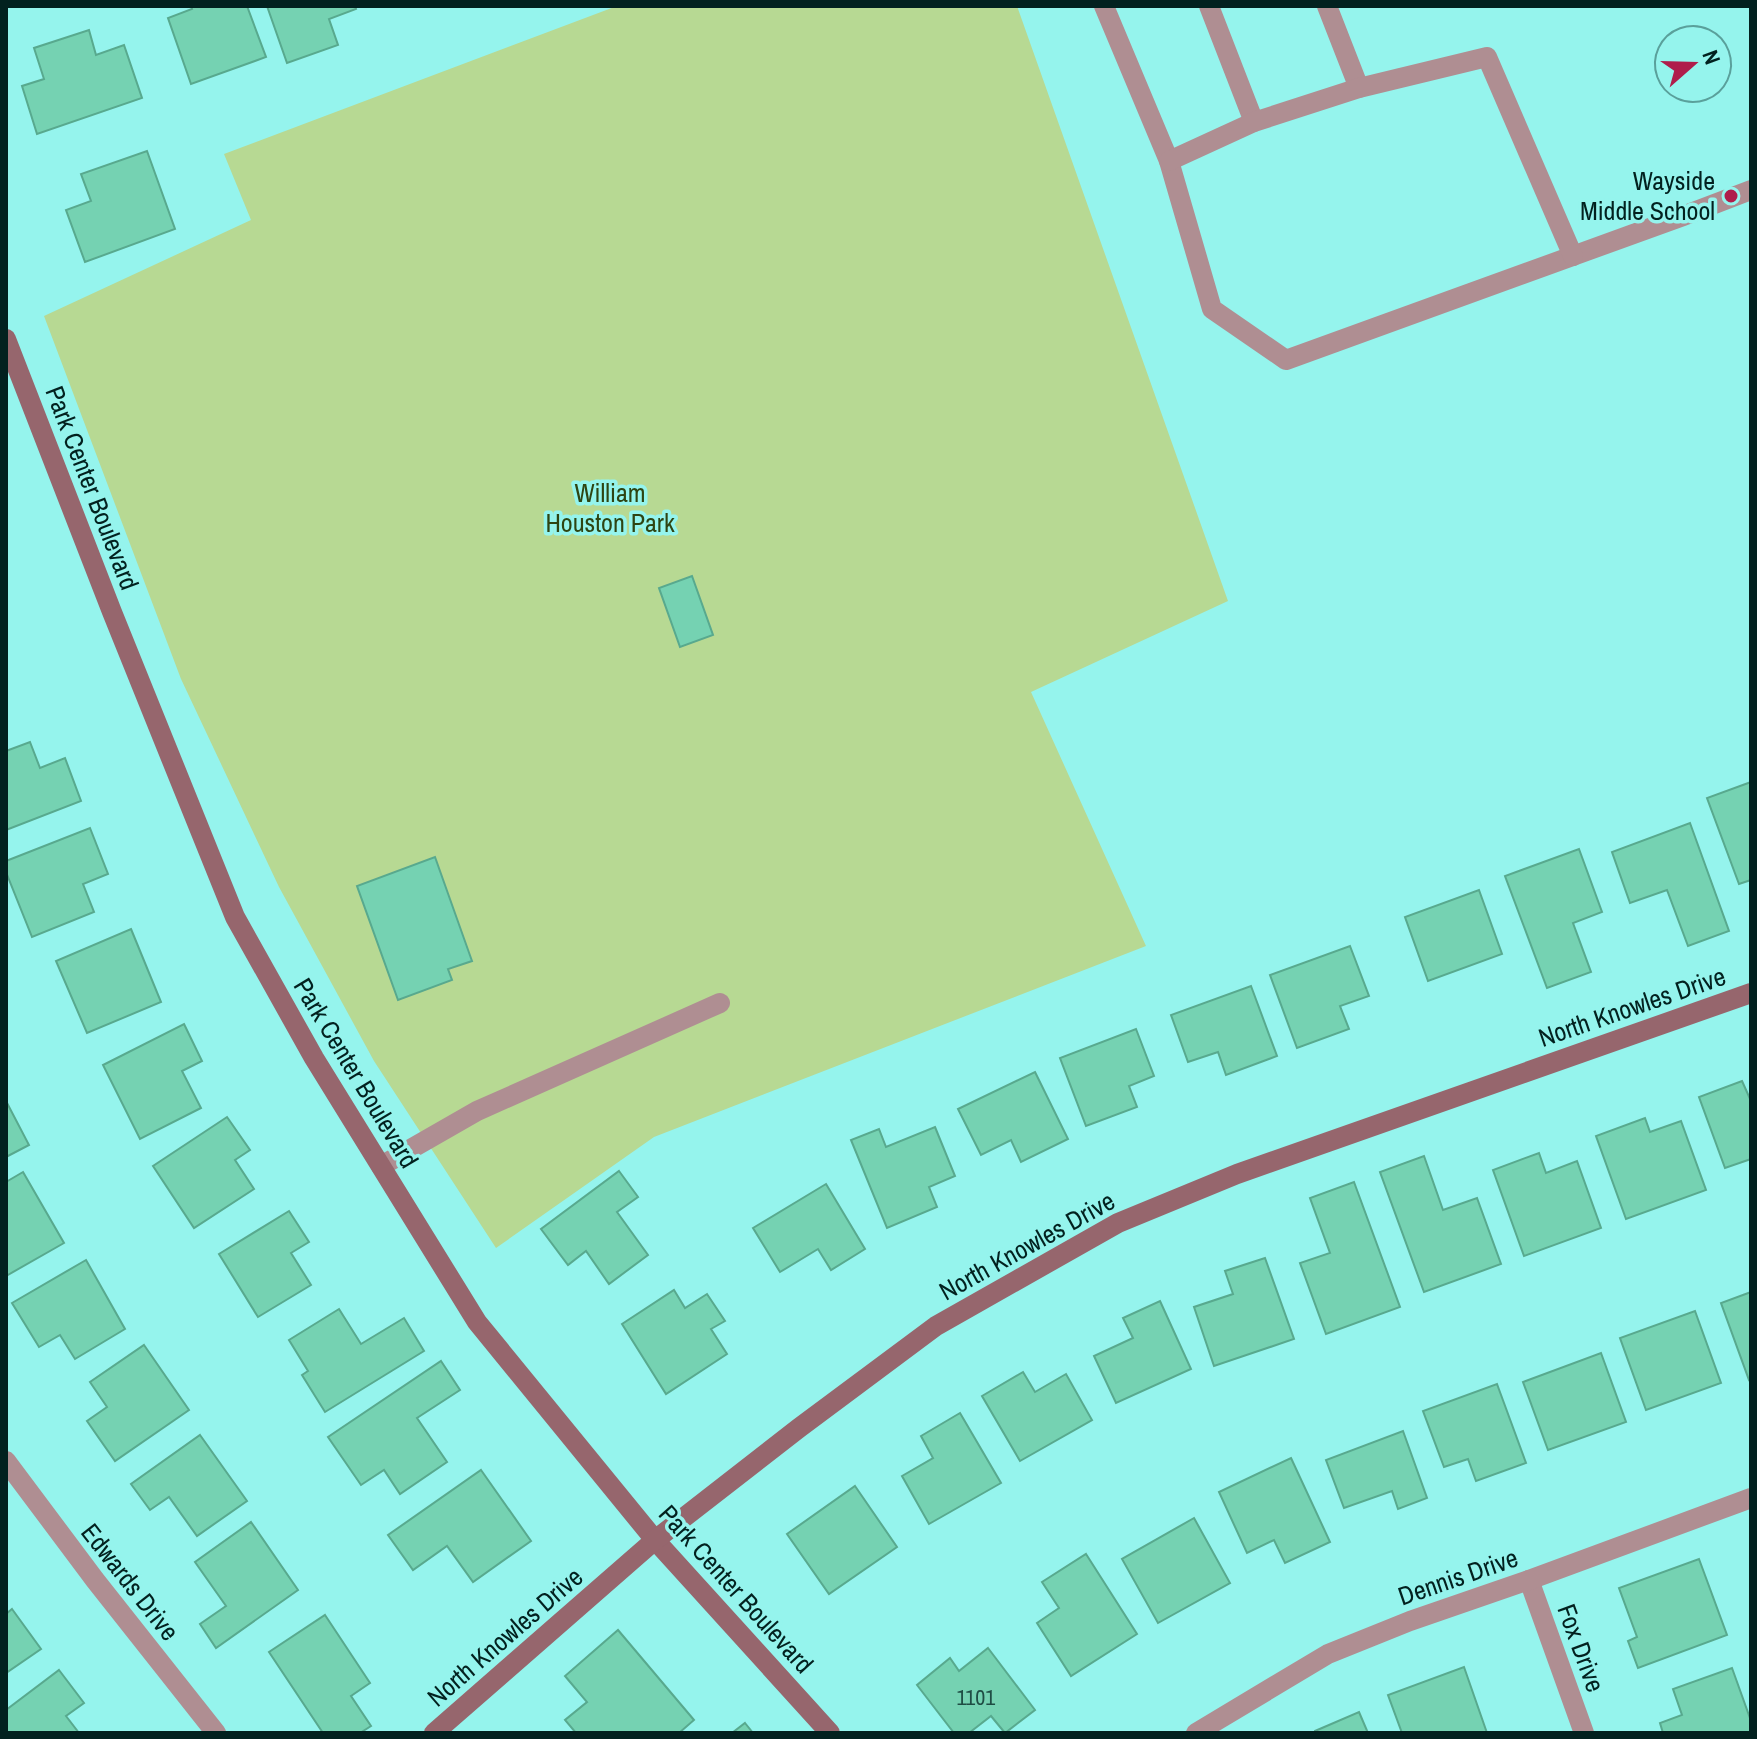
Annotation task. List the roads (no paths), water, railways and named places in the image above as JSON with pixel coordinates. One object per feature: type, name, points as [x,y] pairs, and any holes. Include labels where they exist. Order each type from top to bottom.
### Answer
[{"type":"street","points":[[1104,6],[1169,161],[1212,309],[1286,360],[1751,190]]},
{"type":"street","points":[[1209,6],[1254,122]]},
{"type":"street","points":[[1327,6],[1359,88]]},
{"type":"street","points":[[1169,161],[1254,122],[1359,88],[1487,57],[1573,256]]},
{"type":"street","name":"Park Center Boulevard","points":[[6,339],[235,917],[314,1058],[477,1322],[655,1540],[830,1733]]},
{"type":"street","name":"North Knowles Drive","points":[[434,1733],[655,1540],[799,1428],[936,1326],[1118,1223],[1237,1174],[1751,993]]},
{"type":"street","points":[[381,1166],[477,1111],[720,1003]]},
{"type":"street","name":"Edwards Drive","points":[[6,1461],[216,1733]]},
{"type":"street","name":"Dennis Drive","points":[[1196,1733],[1328,1654],[1410,1621],[1751,1498]]},
{"type":"street","name":"Fox Drive","points":[[1529,1580],[1584,1733]]},
{"type":"place","name":"Wayside Middle School","points":[[1731,196]]},
{"type":"park label","name":"William Houston Park","points":[[610,508]]}]
